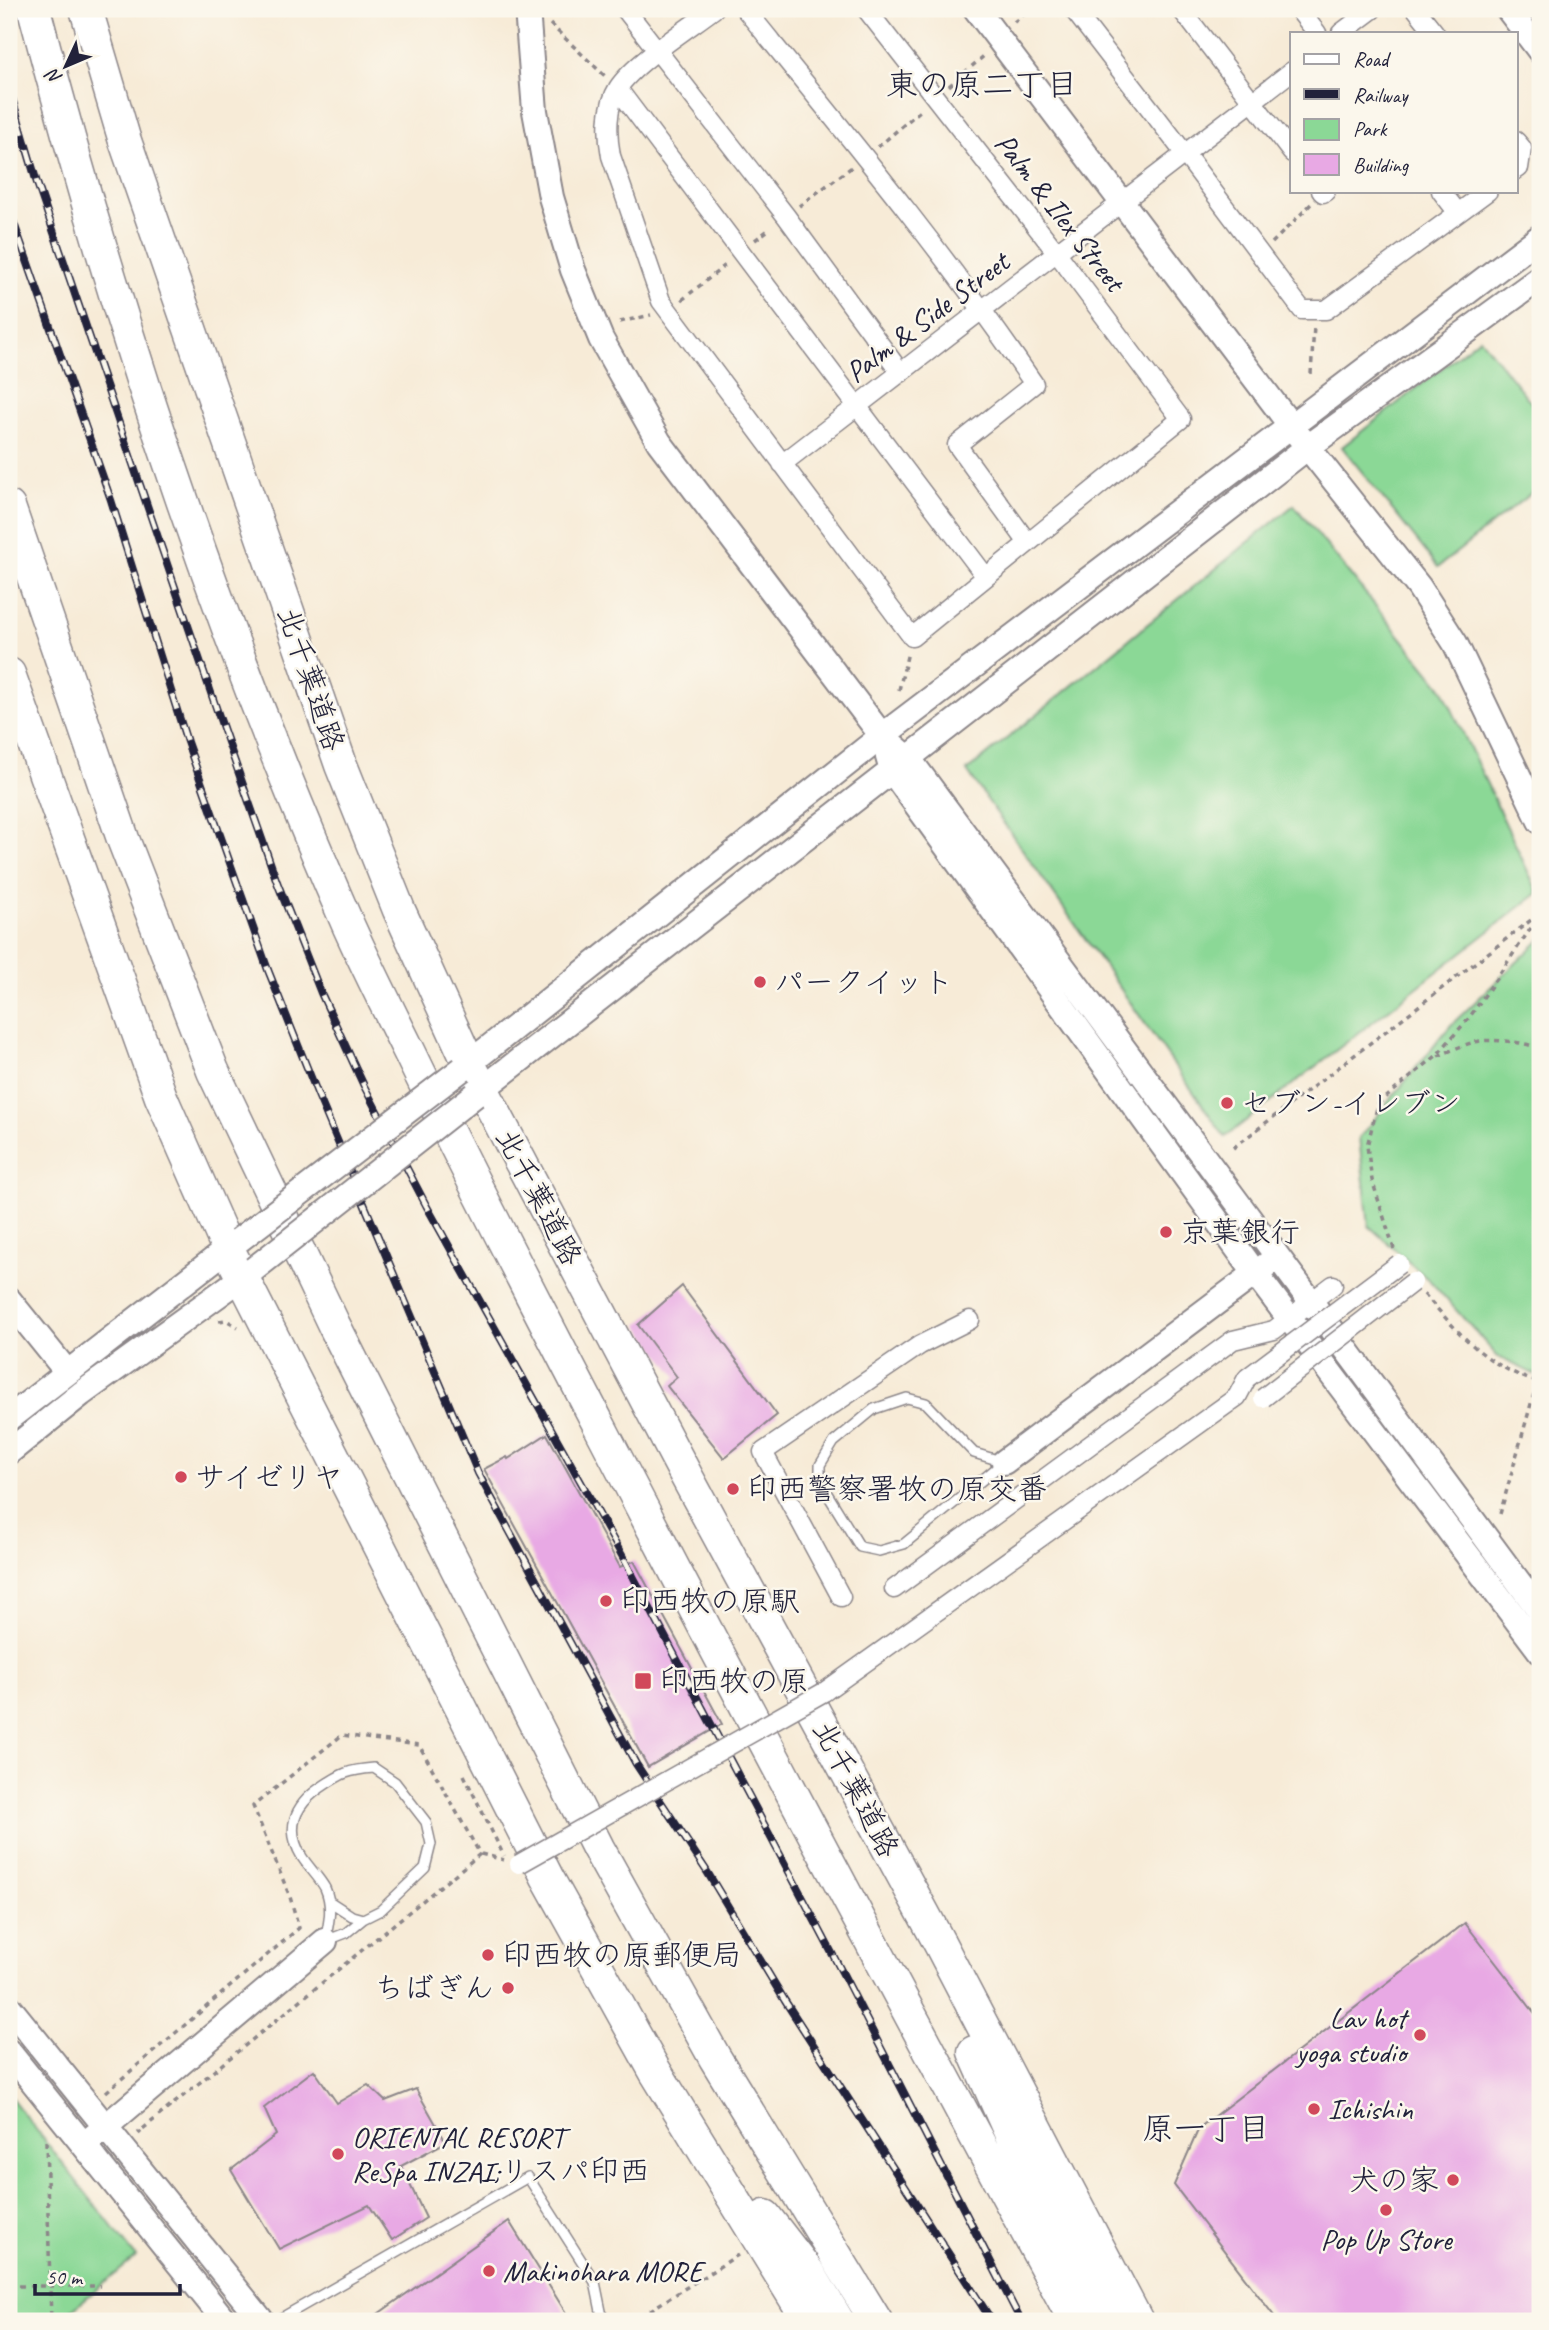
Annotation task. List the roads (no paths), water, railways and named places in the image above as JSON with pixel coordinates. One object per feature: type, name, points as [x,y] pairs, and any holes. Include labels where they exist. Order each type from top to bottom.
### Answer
[{"type":"highway","name":"北千葉道路","points":[[34,9],[71,149],[140,378],[226,624],[351,931],[464,1166],[1075,2321]]},
{"type":"highway","name":"北千葉道路","points":[[86,9],[124,138],[341,765],[399,910],[472,1079],[940,1944],[1137,2321]]},
{"type":"highway","points":[[9,507],[123,839],[213,1071],[334,1325],[598,1848],[715,2058],[876,2321]]},
{"type":"highway","points":[[9,674],[161,1097],[547,1877],[654,2071],[809,2321]]},
{"type":"highway","points":[[940,1944],[951,1998],[1017,2148],[1101,2321]]},
{"type":"highway","points":[[654,2071],[808,2273],[838,2321]]},
{"type":"street","points":[[527,9],[535,111],[551,197],[573,270],[601,339],[659,442],[882,736],[1255,1273],[1540,1651]]},
{"type":"street","points":[[625,9],[786,216],[901,373]]},
{"type":"street","points":[[714,9],[635,70],[618,89],[609,120],[611,156],[661,301],[912,637],[1028,543],[957,445],[1034,384],[984,309],[745,9]]},
{"type":"street","name":"Palm & Ilex Street","points":[[866,9],[1057,253],[1181,419],[1028,543]]},
{"type":"street","points":[[976,9],[1114,209],[1419,587],[1455,643],[1540,821]]},
{"type":"street","points":[[1073,9],[1302,310],[1326,310],[1487,192]]},
{"type":"street","points":[[1181,9],[1290,150]]},
{"type":"street","points":[[1298,9],[1316,32]]},
{"type":"street","points":[[1342,32],[1373,9]]},
{"type":"street","points":[[1416,9],[1434,32]]},
{"type":"street","points":[[1508,9],[1540,51]]},
{"type":"street","name":"Palm & Side Street","points":[[782,464],[1290,73]]},
{"type":"street","points":[[618,89],[986,577]]},
{"type":"street","points":[[1518,143],[1522,148],[1518,169]]},
{"type":"street","points":[[1442,192],[1458,213]]},
{"type":"street","points":[[9,1452],[81,1394],[249,1273],[472,1079],[882,736],[1540,237]]},
{"type":"street","points":[[9,1418],[234,1244],[472,1079],[900,765],[1308,447],[1540,278]]},
{"type":"street","points":[[900,765],[1278,1257],[1540,1611]]},
{"type":"street","points":[[1004,1462],[1278,1257]]},
{"type":"street","points":[[512,1862],[824,1692],[1237,1398],[1247,1378],[1399,1264],[1413,1282],[1263,1398],[1237,1398]]},
{"type":"street","points":[[894,1589],[1233,1340],[1274,1330],[1333,1285]]},
{"type":"street","points":[[9,1300],[67,1372]]},
{"type":"street","points":[[841,1597],[763,1452],[920,1345],[970,1320]]},
{"type":"street","points":[[83,2145],[325,1941]]},
{"type":"street","points":[[9,2007],[262,2321]]},
{"type":"street","points":[[9,2052],[225,2321]]},
{"type":"lane","points":[[907,1398],[926,1403],[974,1453],[1004,1462],[904,1544],[879,1551],[860,1547],[820,1482],[820,1465],[834,1442],[874,1409],[907,1398]]},
{"type":"lane","points":[[374,1768],[395,1782],[426,1822],[431,1844],[425,1868],[381,1910],[363,1919],[346,1933],[325,1941],[331,1918],[329,1901],[324,1888],[302,1857],[295,1841],[293,1826],[299,1806],[338,1776],[352,1769],[374,1768]]},
{"type":"lane","points":[[329,1901],[352,1916],[363,1919]]},
{"type":"lane","points":[[276,2321],[528,2177],[595,2282],[603,2321]]},
{"type":"railway","points":[[9,88],[37,183],[223,728],[277,882],[321,993],[364,1086],[426,1205],[624,1559],[844,1976],[1021,2321]]},
{"type":"railway","points":[[9,209],[111,500],[187,742],[268,970],[478,1473],[636,1764],[992,2321]]},
{"type":"place","name":"パークイット","points":[[760,982]]},
{"type":"place","name":"セブン-イレブン","points":[[1227,1103]]},
{"type":"place","name":"京葉銀行","points":[[1166,1232]]},
{"type":"place","name":"サイゼリヤ","points":[[181,1477]]},
{"type":"place","name":"印西警察署牧の原交番","points":[[733,1489]]},
{"type":"place","name":"印西牧の原駅","points":[[606,1601]]},
{"type":"place","name":"印西牧の原","points":[[643,1681]]},
{"type":"place","name":"印西牧の原郵便局","points":[[488,1955]]},
{"type":"place","name":"ちばぎん","points":[[508,1988]]},
{"type":"place","name":"Lav hot yoga studio","points":[[1420,2035]]},
{"type":"place","name":"Ichishin","points":[[1314,2109]]},
{"type":"place","name":"ORIENTAL RESORT ReSpa INZAI;リスパ印西","points":[[338,2154]]},
{"type":"place","name":"犬の家","points":[[1453,2180]]},
{"type":"place","name":"Pop Up Store","points":[[1386,2210]]},
{"type":"place","name":"Makinohara MORE","points":[[489,2271]]},
{"type":"district","name":"東の原二丁目","points":[[982,84]]},
{"type":"district","name":"原一丁目","points":[[1206,2128]]}]
